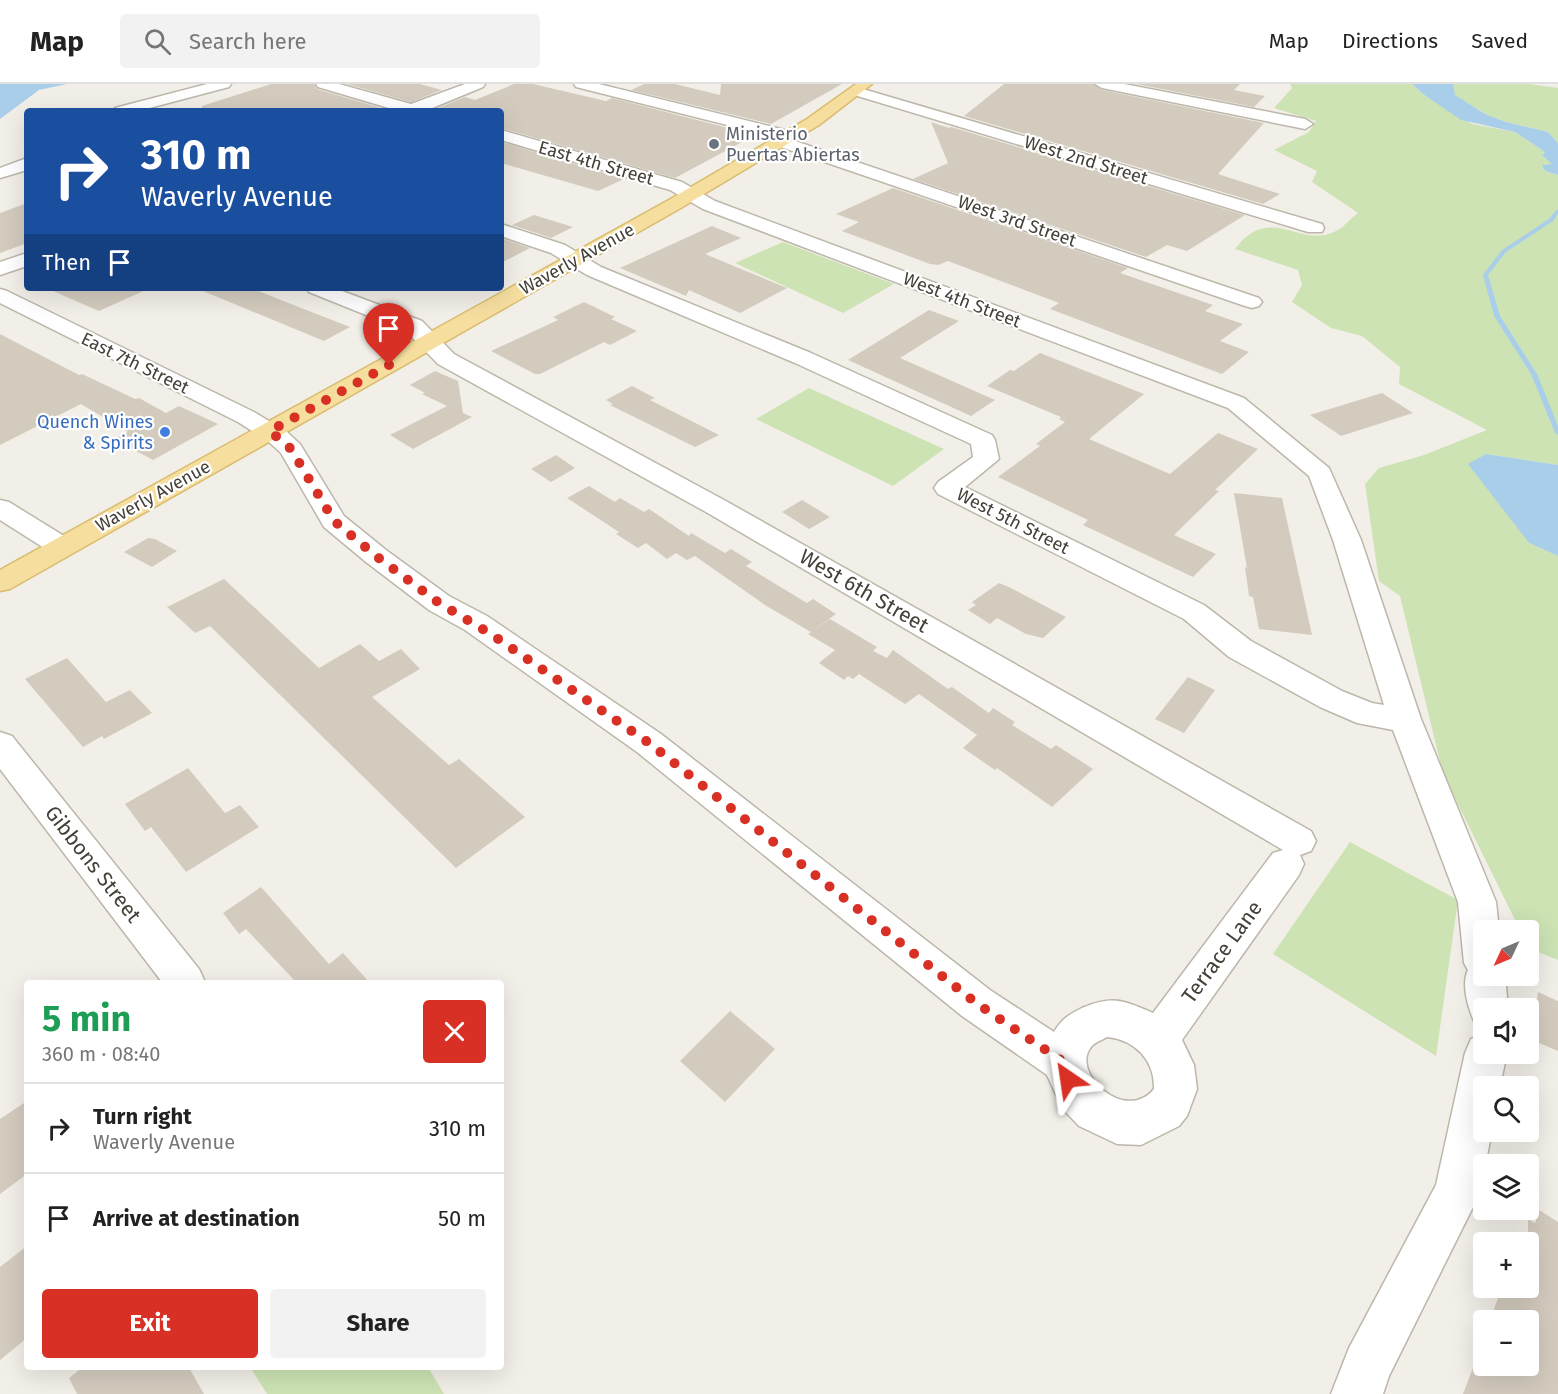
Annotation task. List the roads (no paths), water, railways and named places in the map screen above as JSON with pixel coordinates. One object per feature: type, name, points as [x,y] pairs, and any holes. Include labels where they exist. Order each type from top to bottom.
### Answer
[{"type":"main road","name":"Waverly Avenue","points":[[0,582],[575,260],[786,139],[860,86]]},
{"type":"street","points":[[136,108],[224,84]]},
{"type":"street","points":[[323,84],[405,108]]},
{"type":"street","points":[[417,108],[478,84]]},
{"type":"street","name":"West 3rd Street","points":[[581,84],[786,139],[1252,302]]},
{"type":"street","points":[[1102,84],[1305,124]]},
{"type":"street","name":"West 2nd Street","points":[[860,86],[1315,228]]},
{"type":"street","name":"East 4th Street","points":[[504,136],[676,186],[690,194]]},
{"type":"street","name":"West 4th Street","points":[[690,194],[710,205],[1236,403],[1320,473],[1347,540],[1405,719],[1477,902],[1479,920]]},
{"type":"street","points":[[504,231],[554,248],[575,260]]},
{"type":"street","points":[[0,270],[24,260]]},
{"type":"street","name":"West 5th Street","points":[[575,260],[594,271],[802,358],[983,440],[986,459],[947,488],[1194,612],[1240,649],[1331,699],[1368,715],[1405,719]]},
{"type":"street","name":"West 6th Street","points":[[324,291],[414,326],[446,359],[715,506],[1292,853]]},
{"type":"street","name":"East 7th Street","points":[[0,295],[270,431]]},
{"type":"street","points":[[270,431],[291,449],[334,521],[376,556],[439,603],[484,629],[649,743],[976,1003],[1065,1063]]},
{"type":"street","points":[[0,508],[62,547]]},
{"type":"street","name":"Gibbons Street","points":[[0,745],[183,980]]},
{"type":"street","name":"Terrace Lane","points":[[1158,1040],[1292,853]]},
{"type":"street","points":[[1105,1018],[1124,1020],[1142,1028],[1158,1040],[1170,1057],[1176,1075],[1175,1092],[1169,1107],[1158,1117],[1143,1123],[1125,1123],[1107,1118],[1077,1095],[1068,1079],[1065,1063],[1067,1045],[1075,1032],[1088,1022],[1105,1018]]},
{"type":"street","points":[[1356,1394],[1367,1366],[1457,1191],[1484,1064]]},
{"type":"water","points":[[0,84],[67,84],[39,90],[0,119]]},
{"type":"water","points":[[1412,84],[1453,84],[1455,95],[1485,114],[1506,122],[1548,132],[1558,143],[1558,175],[1545,171],[1542,165],[1552,164],[1542,155],[1545,152],[1515,132],[1461,120]]},
{"type":"water","points":[[1486,454],[1558,465],[1558,556],[1529,543],[1468,464]]},
{"type":"waterway","points":[[1558,211],[1551,220],[1504,251],[1485,275],[1497,316],[1534,374],[1558,433]]},
{"type":"place","name":"Ministerio Puertas Abiertas","points":[[714,144]]},
{"type":"place","name":"Quench Wines & Spirits","points":[[165,432]]}]
